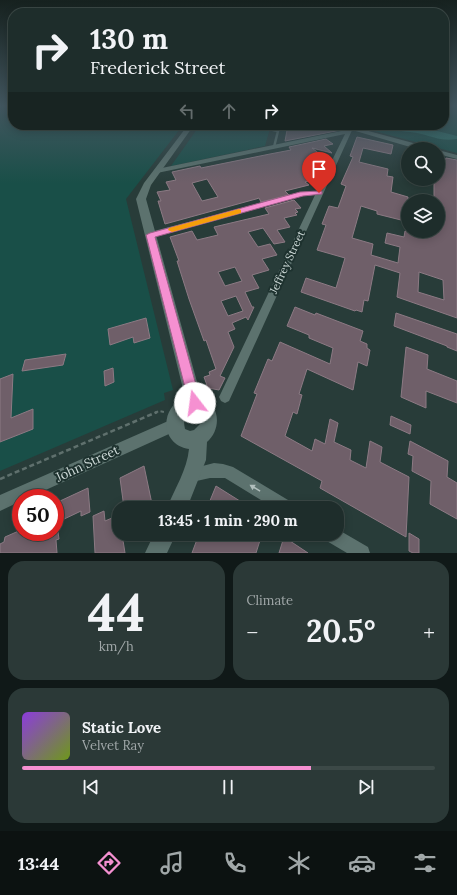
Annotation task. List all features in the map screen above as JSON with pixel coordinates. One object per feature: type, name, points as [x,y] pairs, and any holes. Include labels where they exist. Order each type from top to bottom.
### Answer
[{"type":"main road","points":[[186,132],[145,188],[141,199],[195,403]]},
{"type":"main road","points":[[356,132],[401,143]]},
{"type":"main road","points":[[445,154],[457,157]]},
{"type":"main road","points":[[195,403],[204,408],[209,418],[206,430],[198,439],[192,440],[182,438],[178,434],[171,418],[176,418],[181,408],[185,405],[195,403]]},
{"type":"main road","points":[[180,501],[197,460],[198,439]]},
{"type":"main road","points":[[156,553],[162,541]]},
{"type":"street","points":[[157,171],[341,132]]},
{"type":"street","name":"Jeffrey Street","points":[[225,397],[348,132]]},
{"type":"street","points":[[150,235],[303,194],[319,193]]},
{"type":"street","name":"John Street","points":[[0,503],[171,418]]},
{"type":"street","points":[[192,475],[210,470],[228,472],[276,501]]},
{"type":"street","points":[[342,541],[362,553]]},
{"type":"lane","points":[[274,147],[278,132]]},
{"type":"path","points":[[0,479],[159,411],[171,418]]},
{"type":"shaded area","points":[[0,132],[178,132],[126,199],[173,390],[164,393],[165,400],[0,471]]},
{"type":"shaded area","points":[[195,132],[269,132],[265,146],[171,166]]},
{"type":"shaded area","points":[[378,132],[457,132],[457,153],[445,150],[445,142],[416,142]]},
{"type":"shaded area","points":[[406,132],[441,132],[457,136],[457,139],[441,139]]},
{"type":"building","points":[[287,132],[332,132],[285,141]]},
{"type":"building","points":[[357,137],[393,145],[391,154],[363,148],[359,162],[388,169],[387,176],[393,177],[391,192],[401,195],[401,220],[377,214],[377,211],[361,206],[352,238],[373,244],[371,255],[398,263],[400,247],[385,243],[387,233],[401,236],[401,238],[445,238],[445,194],[434,194],[434,186],[445,186],[446,158],[457,160],[457,318],[397,297],[400,273],[375,265],[368,301],[364,300],[362,312],[355,311],[301,292],[306,278],[336,288],[345,258],[317,250],[326,225],[322,224],[329,206],[338,208],[346,186],[341,184],[353,157],[350,156]],"holes":[[[419,272],[443,280],[444,300],[418,292]]]},
{"type":"building","points":[[326,139],[333,144],[324,146],[332,153],[312,148],[326,159],[313,162],[321,169],[308,172],[316,179],[305,182],[309,185],[285,191],[289,195],[261,202],[259,198],[165,224],[158,201],[161,201],[157,192],[170,190],[166,182],[176,180],[172,172],[200,166],[201,168],[291,150],[289,147]],"holes":[[[207,179],[218,197],[202,201],[192,183]]]},
{"type":"building","points":[[294,200],[301,208],[295,209],[298,212],[295,213],[297,215],[284,218],[290,227],[277,230],[285,242],[274,244],[263,228],[248,232],[258,247],[270,244],[277,255],[262,259],[269,270],[252,275],[259,288],[245,292],[252,307],[254,307],[248,320],[246,317],[232,323],[235,329],[228,332],[234,347],[220,376],[225,378],[219,390],[208,388],[204,377],[210,375],[209,372],[216,369],[189,299],[177,261],[179,261],[170,237],[192,231],[197,240],[218,235],[214,227],[269,214],[265,208]],"holes":[[[235,267],[242,281],[225,286],[218,272]],[[236,296],[243,311],[228,316],[221,301]]]},
{"type":"building","points":[[295,307],[315,315],[316,313],[363,331],[360,341],[367,344],[367,348],[370,350],[367,366],[358,362],[353,390],[307,369],[299,394],[302,395],[297,414],[293,412],[285,436],[312,451],[315,439],[325,444],[330,419],[338,423],[334,442],[351,450],[350,460],[366,468],[370,441],[382,447],[380,462],[409,477],[406,537],[320,488],[322,481],[241,436],[257,394],[254,393],[268,359],[272,361],[280,342],[330,364],[333,348],[309,338],[309,335],[287,326]]},
{"type":"building","points":[[396,313],[457,334],[457,351],[394,326]]},
{"type":"building","points":[[146,318],[150,338],[134,343],[133,337],[110,345],[108,329]]},
{"type":"building","points":[[406,347],[428,355],[427,369],[457,381],[457,403],[426,391],[426,408],[401,397]]},
{"type":"building","points":[[66,354],[63,365],[22,371],[25,360]]},
{"type":"building","points":[[113,368],[114,382],[105,386],[104,371]]},
{"type":"building","points":[[13,374],[11,418],[33,409],[33,429],[0,442],[0,379]]},
{"type":"building","points":[[391,416],[411,425],[410,434],[390,425]]},
{"type":"building","points":[[410,441],[448,461],[447,477],[457,483],[457,519],[430,504],[431,481],[412,471],[413,456],[408,454]]},
{"type":"building","points":[[144,466],[151,501],[123,501],[120,478]]},
{"type":"building","points":[[216,486],[240,501],[210,501]]},
{"type":"building","points":[[88,488],[90,512],[81,516],[81,511],[64,519],[64,499]]},
{"type":"building","points":[[104,511],[105,521],[112,518],[112,541],[123,541],[125,553],[95,553],[93,516]]},
{"type":"building","points":[[409,533],[419,539],[419,553],[409,551]]},
{"type":"building","points":[[12,534],[12,541],[56,541],[57,553],[0,553],[0,544],[4,542],[5,537]]},
{"type":"building","points":[[196,541],[260,541],[256,553],[192,553]]},
{"type":"building","points":[[283,541],[290,541],[308,553],[279,553]]},
{"type":"slow traffic","points":[[172,230],[239,211]]},
{"type":"route","points":[[195,403],[150,235],[303,194],[319,193]]}]
